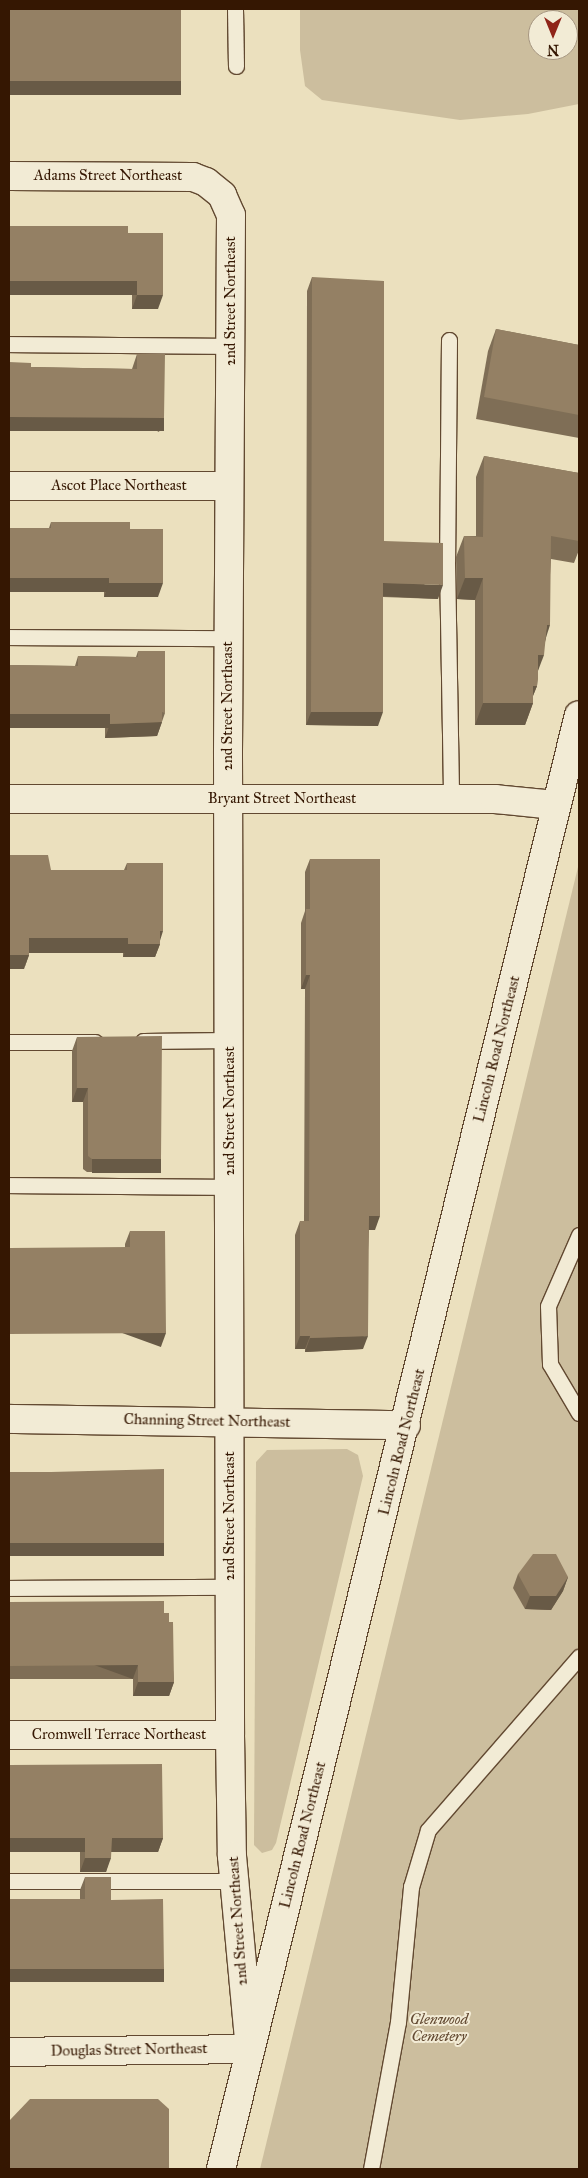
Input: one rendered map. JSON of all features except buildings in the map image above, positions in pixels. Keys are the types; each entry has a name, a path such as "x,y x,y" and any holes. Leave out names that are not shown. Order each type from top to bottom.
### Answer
{"street":[{"name":"Adams Street Northeast","path":"9,176 182,176 206,182"},
{"name":"2nd Street Northeast","path":"206,182 222,195 231,215 228,638 230,1734 234,1881 250,2049"},
{"name":"Ascot Place Northeast","path":"9,486 229,486"},
{"name":"Lincoln Road Northeast","path":"221,2169 406,1426 555,805 579,715"},
{"name":"Bryant Street Northeast","path":"9,799 451,799 555,805"},
{"name":"Channing Street Northeast","path":"9,1419 230,1421 406,1426"},
{"name":"Cromwell Terrace Northeast","path":"9,1734 230,1734"},
{"name":"Douglas Street Northeast","path":"9,2052 250,2049"}],"lane":[{"path":"235,9 236,66"},
{"path":"449,340 447,562 451,799"},
{"path":"9,344 230,346"},
{"path":"9,637 228,638"},
{"path":"127,1041 230,1040"},
{"path":"9,1042 107,1042"},
{"path":"9,1184 230,1187"},
{"path":"579,1236 548,1306 550,1364 579,1414"},
{"path":"9,1588 230,1587"},
{"path":"370,2169 398,2022 411,1887 428,1830 579,1657"},
{"path":"9,1881 234,1881"}],"green space":[{"path":"300,9 579,9 579,104 528,114 460,120 322,100 305,86 300,50"},
{"name":"Glenwood Cemetery","path":"579,863 579,2169 260,2169"},
{"path":"347,1449 358,1455 363,1476 276,1843 272,1850 262,1853 254,1845 256,1462 267,1450"}]}
